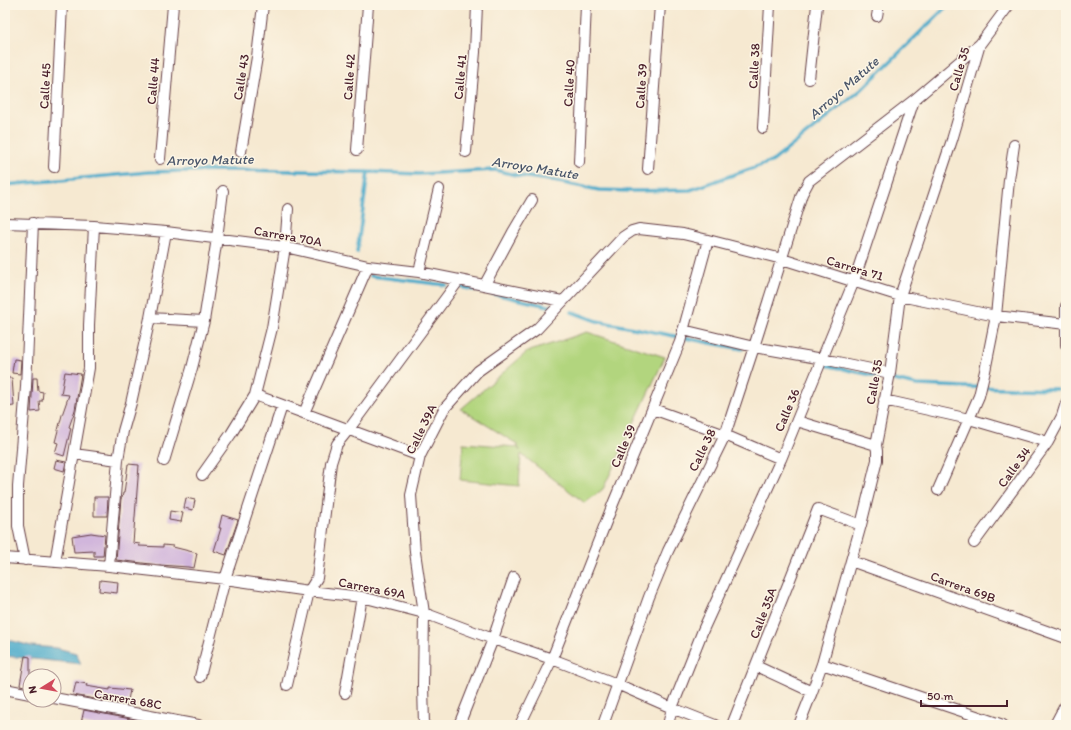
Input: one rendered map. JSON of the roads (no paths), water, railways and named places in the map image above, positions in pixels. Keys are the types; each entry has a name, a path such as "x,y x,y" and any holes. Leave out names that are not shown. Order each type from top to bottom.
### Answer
{"street":[{"name":"Calle 45","path":"54,167 62,5"},
{"name":"Calle 44","path":"160,159 173,5"},
{"name":"Calle 43","path":"241,152 257,57 263,5"},
{"name":"Calle 42","path":"357,150 368,5"},
{"name":"Calle 41","path":"466,152 475,52 477,5"},
{"name":"Calle 40","path":"579,162 586,5"},
{"name":"Calle 39","path":"648,169 660,5"},
{"name":"Calle 38","path":"763,128 770,5"},
{"path":"809,79 817,5"},
{"path":"877,16 879,5"},
{"path":"914,100 980,44 1008,5"},
{"name":"Calle 35","path":"799,725 822,664 861,525 877,460 876,445 889,377 900,296 952,140 980,44"},
{"name":"Calle 38","path":"603,725 649,597 668,551 725,435 802,194 809,181 914,100"},
{"name":"Calle 36","path":"668,725 672,708 703,630 781,459 854,281 914,100"},
{"path":"938,490 979,396 982,384 996,316 1009,180 1014,145"},
{"path":"419,272 439,190"},
{"path":"164,461 192,368 204,321 223,191"},
{"path":"485,284 532,200"},
{"path":"202,476 255,396 272,328 285,247 288,209"},
{"name":"Carrera 70A","path":"5,223 94,226 166,232 285,247 368,266 419,272 485,284 562,302"},
{"path":"25,560 18,526 18,486 26,387 33,224"},
{"path":"55,562 88,368 94,226"},
{"name":"Carrera 71","path":"639,229 683,234 708,240 782,259 900,296 996,316 1066,324"},
{"name":"Calle 39A","path":"424,725 424,613 415,552 411,495 420,456 444,409 478,371 537,329 623,237 639,229"},
{"path":"109,566 118,460 123,431 131,403 150,318 166,232"},
{"name":"Calle 39","path":"520,725 552,659 682,335 708,240"},
{"path":"304,413 368,266"},
{"path":"287,685 309,591 317,578 331,463 336,444 349,429 459,280"},
{"path":"1066,306 1066,345"},
{"path":"150,318 204,321"},
{"path":"682,335 753,351 889,377"},
{"path":"255,396 420,456"},
{"path":"884,400 969,419 1048,442"},
{"name":"Calle 34","path":"974,543 1048,442 1064,417 1066,402"},
{"path":"200,676 225,579 282,406"},
{"path":"653,409 725,435 781,459"},
{"path":"797,421 876,445"},
{"path":"74,454 118,460"},
{"name":"Calle 35A","path":"732,725 818,509 861,525"},
{"name":"Carrera 69A","path":"5,558 109,566 225,579 362,597 424,613 552,659 617,684 715,725"},
{"name":"Carrera 69B","path":"851,561 1066,638"},
{"path":"459,725 493,639 514,576"},
{"path":"345,693 362,597"},
{"path":"822,664 1003,725"},
{"path":"756,666 812,692"},
{"path":"5,689 22,692"},
{"name":"Carrera 68C","path":"62,700 198,725"},
{"path":"1057,725 1066,708"}],"water":[{"path":"5,639 31,646 57,648 76,653 81,664 5,656"}],"waterway":[{"name":"Arroyo Matute","path":"5,185 149,172 225,170 419,174 495,170 599,190 690,190 773,161 861,90 948,5"},
{"path":"357,252 368,172"},
{"path":"371,276 446,285"},
{"path":"461,287 553,307"},
{"path":"572,312 597,321 742,349"},
{"path":"821,364 917,385 1057,389"}]}
